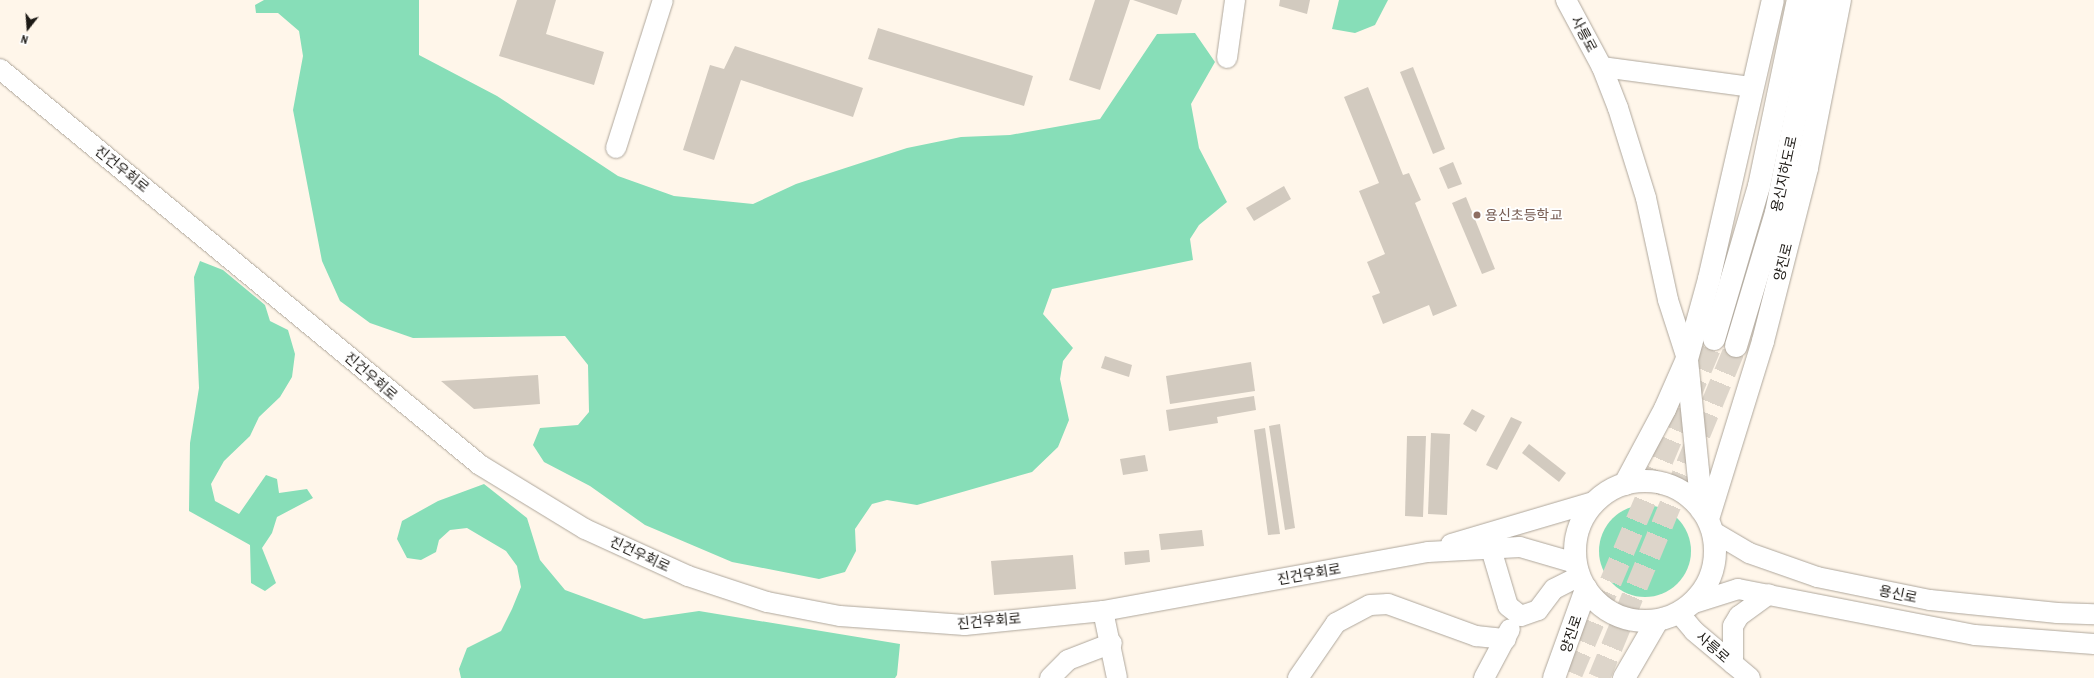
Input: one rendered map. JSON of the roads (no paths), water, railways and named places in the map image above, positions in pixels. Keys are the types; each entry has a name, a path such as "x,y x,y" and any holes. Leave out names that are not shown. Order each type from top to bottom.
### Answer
{"main road":[{"path":"1625,484 1662,416 1686,359 1709,279 1773,0"},
{"name":"용신지하도로","path":"1714,339 1759,186 1798,0"},
{"name":"용신지하도로","path":"1736,346 1776,213 1819,0"},
{"name":"양진로","path":"1707,520 1763,341 1807,168 1840,0"},
{"path":"1686,359 1707,520 1716,552 1712,573 1685,608 1657,621 1637,621 1617,616 1599,605 1580,576 1577,530 1594,502 1625,484 1646,481 1668,485 1687,495 1707,520"},
{"name":"양진로","path":"1566,676 1580,576"},
{"path":"1624,678 1657,621"}],"street":[{"path":"616,148 663,0"},
{"path":"1227,58 1235,0"},
{"name":"사릉로","path":"1566,0 1602,67 1646,198 1668,300 1686,359"},
{"path":"1602,67 1752,87"},
{"name":"진건우회로","path":"0,69 249,272 441,437 480,465 586,529 688,576 767,602 840,616 965,625 1103,611 1428,552 1594,502"},
{"name":"용신로","path":"1707,520 1749,553 1817,577 1930,600 2057,614 2094,614"},
{"name":"진건우회로","path":"1428,552 1520,547 1580,576"},
{"path":"1491,549 1508,606 1521,616 1538,610 1554,589 1580,576"},
{"path":"1685,608 1738,589 1967,634 2089,646"},
{"path":"1733,664 1734,626 1739,616 1769,594"},
{"path":"1298,678 1336,623 1370,605 1388,604 1476,636 1506,639"},
{"name":"사릉로","path":"1685,608 1733,664 1750,678"},
{"path":"1103,611 1112,642 1117,678"},
{"path":"1484,678 1506,639 1515,612"},
{"path":"1050,678 1068,660 1112,642"}],"tunnel":[{"path":"1572,673 1714,339"},
{"path":"1599,678 1736,346"}],"place":[{"name":"용신초등학교","path":"1477,215"}]}
